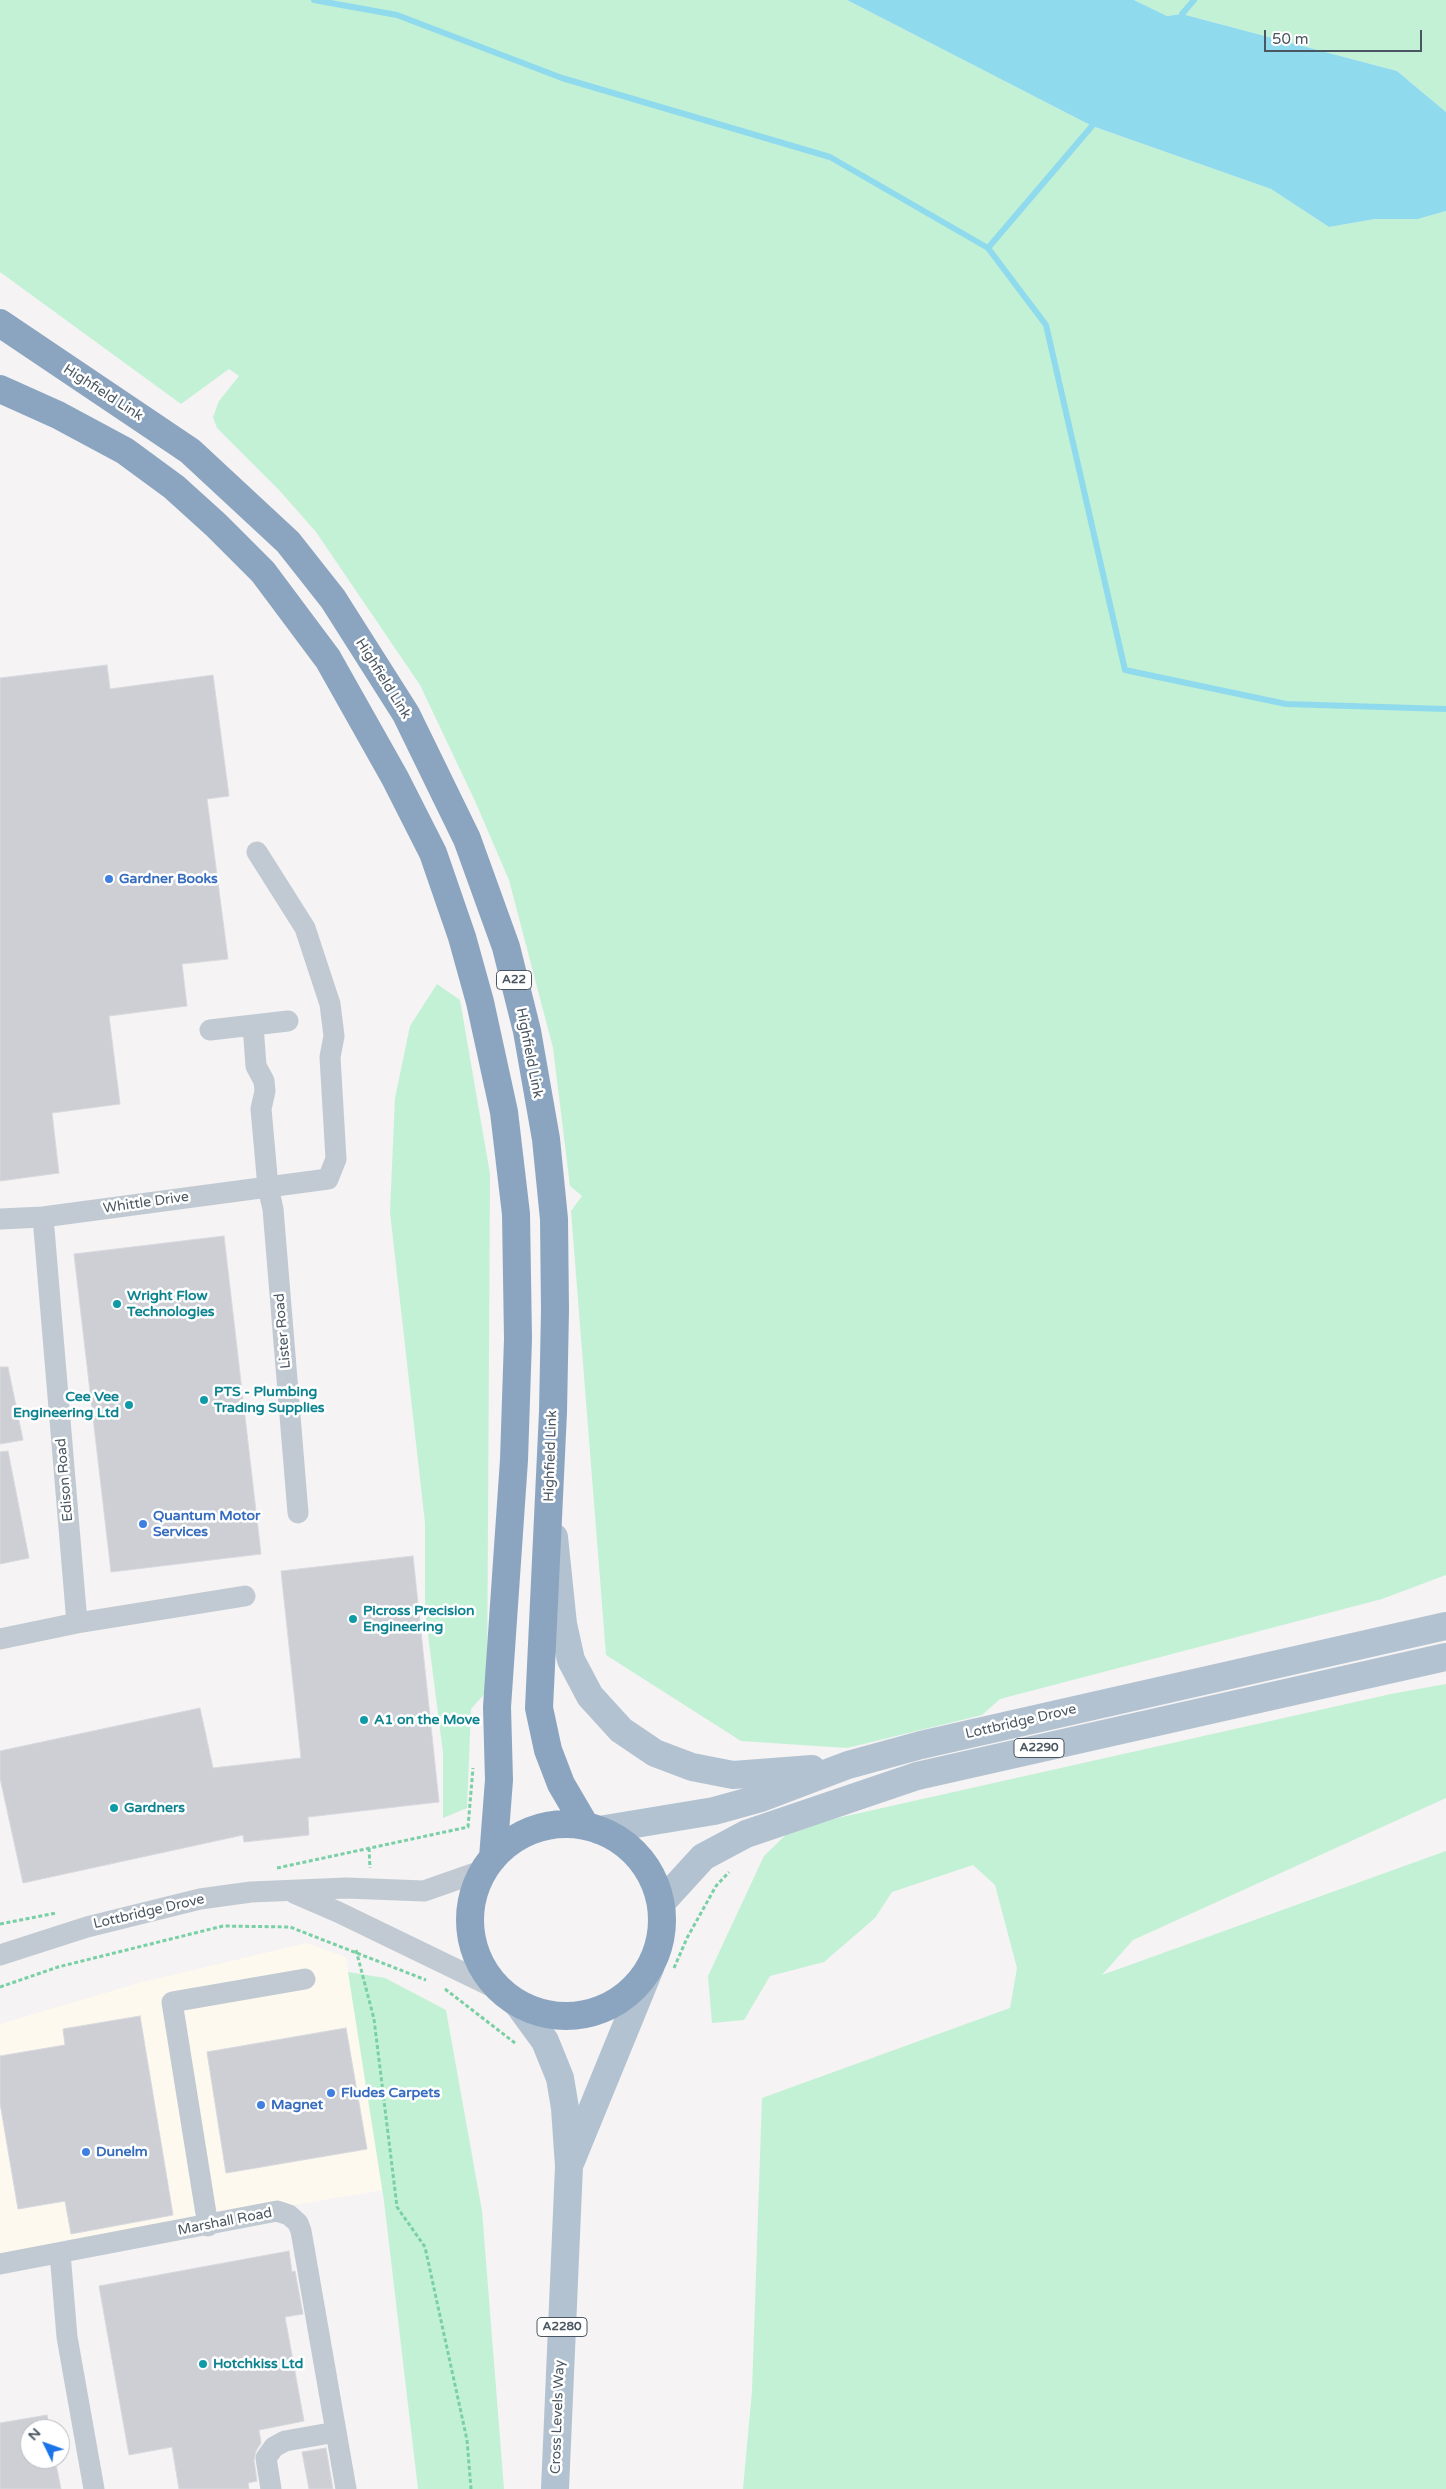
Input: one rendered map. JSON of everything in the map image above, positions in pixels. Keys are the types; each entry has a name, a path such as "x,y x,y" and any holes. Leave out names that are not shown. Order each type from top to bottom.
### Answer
{"highway":[{"name":"Highfield Link","path":"0,323 190,451 288,542 333,599 406,714 463,831 506,947 526,1031 546,1139 554,1219 555,1310 550,1499 539,1708 551,1758 561,1784 592,1828"},
{"name":"A22","path":"0,389 58,415 125,451 174,487 216,525 262,572 328,659 395,778 433,853 462,937 480,1002 504,1112 516,1214 518,1339 514,1460 497,1707 499,1780 489,1864"},
{"path":"556,1824 592,1828 621,1841 640,1858 653,1879 661,1903 662,1925 658,1947 661,1970 614,2003 591,2013 566,2016 541,2013 509,1997 483,1969 476,1954 470,1920 474,1894 489,1864 511,1842 532,1830 556,1824"}],"main road":[{"path":"550,1499 563,1624 571,1660 590,1696 621,1730 655,1753 692,1767 733,1775 848,1765"},
{"name":"Lottbridge Drove","path":"592,1828 714,1810 761,1798 848,1765 940,1740 1446,1626"},
{"name":"A2290","path":"661,1903 703,1857 746,1834 917,1776 1446,1657"},
{"name":"Cross Levels Way","path":"569,2166 661,1970"},
{"name":"Cross Levels Way","path":"509,1997 545,2041 560,2078 565,2108 569,2166 555,2489"}],"street":[{"name":"Whittle Drive","path":"0,1219 44,1217 328,1179 336,1159 330,1057 320,1036 317,1008 322,973 305,928 257,852"},
{"path":"210,1030 288,1021"},
{"path":"253,1025 256,1066 264,1081 265,1091 261,1109 268,1187"},
{"name":"Lister Road","path":"268,1187 273,1209 298,1513"},
{"name":"Edison Road","path":"44,1217 77,1624"},
{"path":"0,1639 245,1596"},
{"name":"Lottbridge Drove","path":"4,1952 87,1927 200,1899 251,1892 290,1892 346,1888 424,1891 489,1864"},
{"name":"Lottbridge Drove","path":"290,1892 338,1912 509,1997"},
{"path":"208,2226 172,2002 305,1979"},
{"name":"Marshall Road","path":"0,2264 208,2226 276,2211 289,2215 298,2222 346,2489"},
{"path":"60,2253 67,2337 94,2489"},
{"path":"271,2489 266,2458 274,2447 285,2440 336,2432"}],"path":[{"path":"661,1970 687,1938 716,1886 735,1866"},
{"path":"356,1951 374,2019 397,2207 425,2247 467,2440 471,2489"}],"shaded area":[{"path":"306,1943 346,1957 383,2190 0,2254 0,2024 139,1983"}],"green space":[{"path":"0,0 847,0 1092,126 1271,189 1329,227 1375,219 1418,219 1446,211 1446,1575 1382,1599 1000,1699 982,1715 847,1748 741,1741 606,1655 571,1211 582,1196 570,1186 553,1048 509,880 475,801 420,685 316,532 280,491 217,428 213,417 219,401 239,376 229,369 181,404 0,272"},
{"path":"1134,0 1446,0 1446,112 1397,71 1182,14 1167,16"},
{"path":"437,984 460,1000 490,1174 487,1691 471,1709 467,1808 443,1818 443,1753 425,1611 425,1523 390,1212 395,1098 410,1026"},
{"path":"1446,1684 1446,1798 1133,1940 1102,1975 1446,1851 1446,2489 743,2489 752,2391 762,2098 1010,2008 1017,1968 995,1885 973,1865 892,1892 875,1918 824,1962 770,1976 744,2020 712,2023 708,1976 764,1856 793,1828 1391,1694"},
{"path":"348,1972 385,1978 446,2010 482,2211 504,2489 418,2489 384,2201"}],"water":[{"path":"847,0 1134,0 1167,16 1182,14 1397,71 1446,112 1446,211 1418,219 1375,219 1329,227 1271,189 1092,126"}],"building":[{"name":"Gardner Books","path":"107,665 110,689 213,675 229,796 207,799 228,959 182,964 187,1006 109,1016 120,1104 52,1113 59,1173 0,1181 0,678"},
{"path":"224,1236 261,1554 111,1572 74,1254"},
{"path":"0,1367 8,1367 23,1440 0,1444"},
{"path":"8,1451 29,1558 0,1564 0,1452"},
{"path":"413,1556 439,1802 308,1817 309,1835 244,1842 243,1835 23,1883 0,1778 0,1751 200,1708 213,1768 301,1758 281,1571"},
{"name":"Dunelm","path":"140,2016 173,2215 71,2234 65,2201 18,2209 0,2103 0,2056 65,2045 63,2029"},
{"name":"Magnet","path":"346,2028 367,2149 226,2173 207,2052"},
{"name":"Hotchkiss Ltd","path":"289,2251 292,2272 295,2271 303,2314 285,2317 304,2421 259,2430 261,2443 256,2451 254,2460 257,2481 248,2483 249,2489 179,2489 172,2447 129,2455 99,2286"},
{"path":"47,2415 48,2419 24,2419"},
{"path":"20,2420 20,2469 57,2469 61,2489 0,2489 0,2423"},
{"path":"326,2448 333,2489 309,2489 302,2452"}],"waterway":[{"path":"314,0 397,15 562,78 830,157 988,248 1046,325 1125,670 1286,704 1446,709"},
{"path":"1182,14 1194,0"},
{"path":"988,248 1092,126"}],"place":[{"name":"Gardner Books","path":"109,879"},
{"name":"Wright Flow Technologies","path":"117,1304"},
{"name":"PTS - Plumbing Trading Supplies","path":"204,1400"},
{"name":"Cee Vee Engineering Ltd","path":"129,1405"},
{"name":"Quantum Motor Services","path":"143,1524"},
{"name":"Picross Precision Engineering","path":"353,1619"},
{"name":"A1 on the Move","path":"364,1720"},
{"name":"Gardners","path":"114,1808"},
{"name":"Fludes Carpets","path":"331,2093"},
{"name":"Magnet","path":"261,2105"},
{"name":"Dunelm","path":"86,2152"},
{"name":"Hotchkiss Ltd","path":"203,2364"}]}
